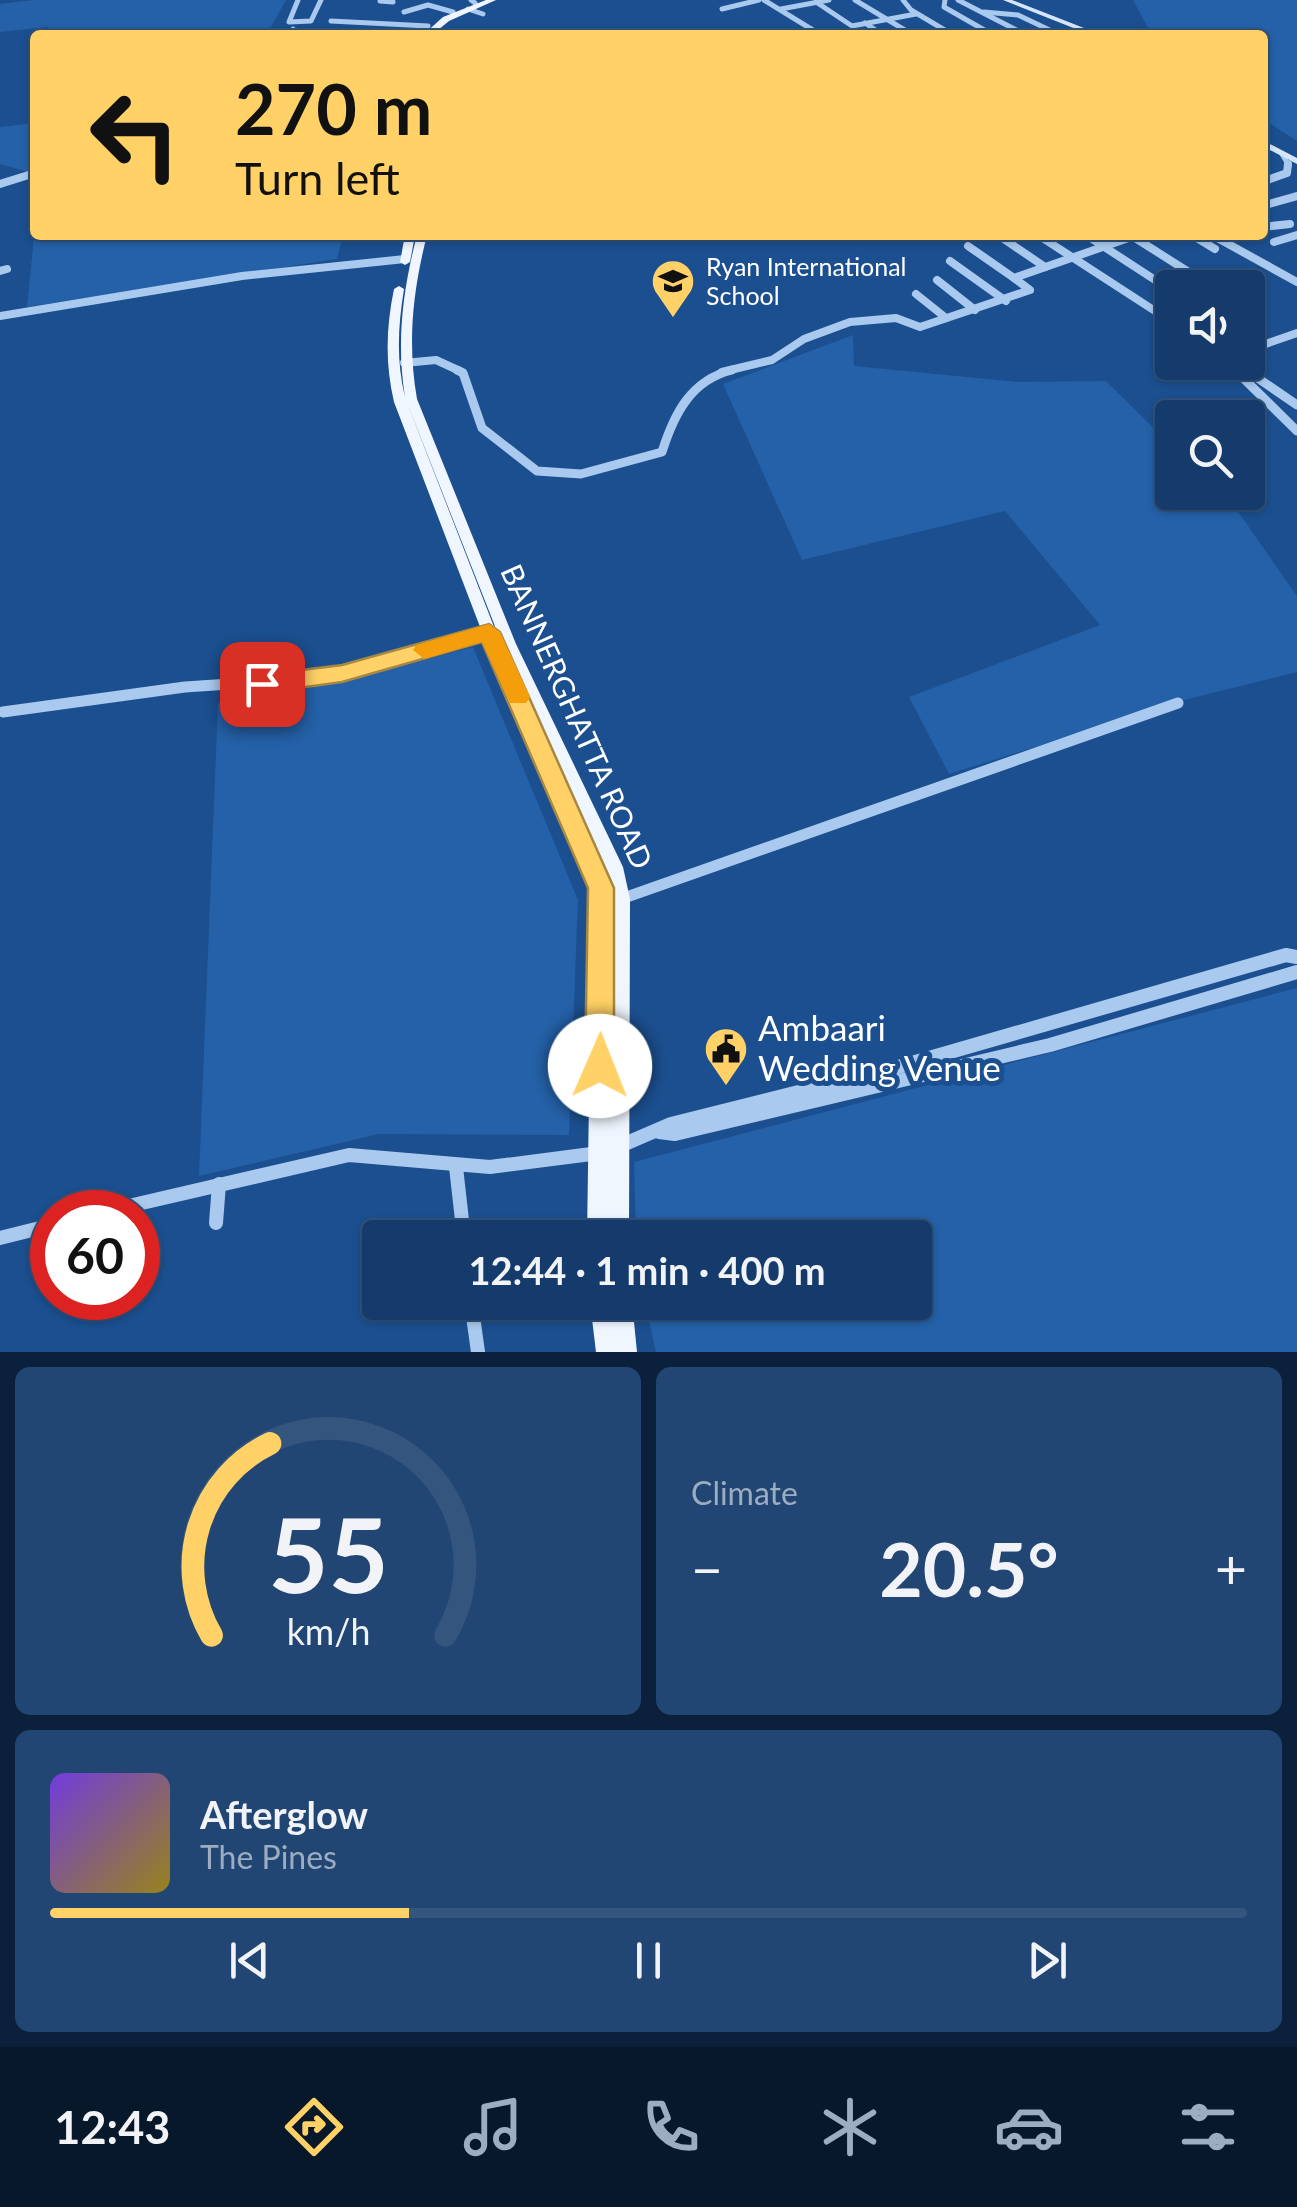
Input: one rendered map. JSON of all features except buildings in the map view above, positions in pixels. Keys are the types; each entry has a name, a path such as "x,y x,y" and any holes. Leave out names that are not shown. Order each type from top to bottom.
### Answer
{"main road":[{"path":"427,30 453,12 492,0"},
{"path":"1006,0 1085,30"},
{"path":"427,30 474,3"},
{"path":"1268,146 1297,162"},
{"name":"BANNERGHATTA ROAD","path":"409,240 391,320 390,365 400,402 601,888 598,1220"},
{"name":"BANNERGHATTA ROAD","path":"421,240 402,324 411,398 496,630 603,842 622,899 618,1220"},
{"path":"603,1320 607,1352"},
{"path":"623,1320 626,1352"}],"street":[{"path":"298,0 289,22 311,21 321,0"},
{"path":"722,9 762,0 811,29"},
{"path":"780,9 829,0"},
{"path":"855,0 905,30"},
{"path":"904,0 916,14 944,30"},
{"path":"944,0 944,8 983,30"},
{"path":"958,0 1017,30"},
{"path":"380,2 393,2"},
{"path":"816,2 850,25 916,14"},
{"path":"474,3 483,14"},
{"path":"404,12 428,5 453,12"},
{"path":"984,12 1018,15 1050,30"},
{"path":"331,20 408,30"},
{"path":"865,24 875,30"},
{"path":"806,30 811,29"},
{"path":"1268,180 1290,168 1282,154"},
{"path":"0,184 30,175"},
{"path":"1268,204 1293,197 1297,204"},
{"path":"1268,226 1294,222 1297,234 1274,242"},
{"path":"1005,240 1045,267"},
{"path":"1046,240 1155,311"},
{"path":"1094,240 1155,281"},
{"path":"1014,278 1122,240"},
{"path":"1142,240 1186,270"},
{"path":"1200,240 1216,250"},
{"path":"1222,240 1295,278"},
{"path":"404,363 436,360 459,369 470,382 482,428 527,466 568,475 662,452 674,414 702,383 716,374 772,360 804,339 850,322 896,318 916,327 1006,301 1030,290 968,246"},
{"path":"0,316 242,276 405,259"},
{"path":"950,260 1006,301"},
{"path":"937,280 976,310"},
{"path":"916,294 946,318"},
{"path":"1265,345 1295,336"},
{"path":"1245,380 1297,431"},
{"path":"1260,380 1297,406"},
{"path":"3,712 185,687 318,678 496,630"},
{"path":"622,899 1178,703"},
{"path":"160,1198 349,1156 490,1167 596,1154 671,1124 1072,1020 1286,956 1297,957"},
{"path":"658,1132 675,1134 1050,1045 1297,972"},
{"path":"456,1167 462,1220"},
{"path":"216,1222 219,1184"},
{"path":"0,1238 30,1230"},
{"path":"474,1320 478,1352"}],"shaded area":[{"path":"33,0 286,0 271,27 260,30 48,27 0,32 0,4"},
{"path":"1133,0 1297,0 1297,141 1268,122 1268,30 1149,30"},
{"path":"30,124 30,188 28,172 0,164 0,127"},
{"path":"34,240 342,240 337,259 27,307"},
{"path":"853,335 854,366 1018,382 1106,381 1155,429 1155,510 1237,510 1297,596 1297,672 1188,699 949,774 909,697 1100,625 1005,511 802,560 723,384"},
{"path":"473,647 578,900 569,1135 379,1134 199,1176 218,703 342,682"},
{"path":"1297,988 1297,1352 656,1352 649,1320 932,1320 932,1220 636,1220 634,1162"}],"slow traffic":[{"path":"424,650 489,632 518,697"}],"place":[{"name":"Ryan International School","path":"673,319"},
{"name":"Ambaari Wedding Venue","path":"726,1087"}],"route":[{"path":"262,684 342,674 489,632 601,888 600,1066"}]}
